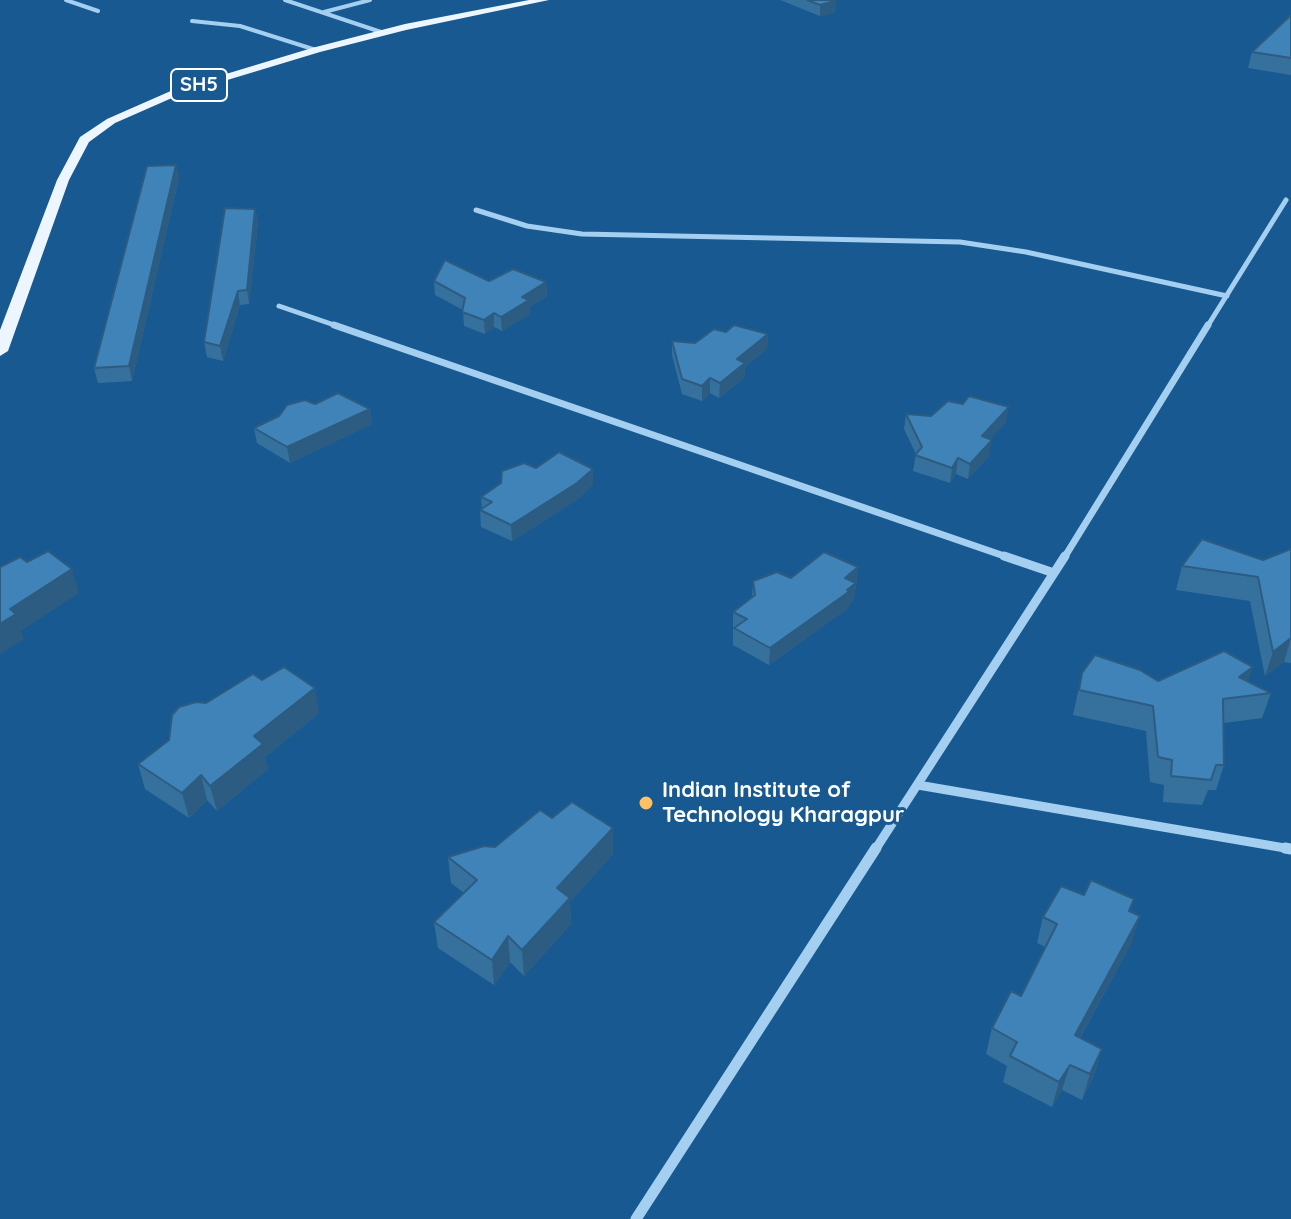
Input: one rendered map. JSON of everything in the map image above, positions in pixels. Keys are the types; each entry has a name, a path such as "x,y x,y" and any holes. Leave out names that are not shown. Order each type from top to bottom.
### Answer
{"main road":[{"name":"SH5","path":"0,351 63,180 84,140 142,105 316,50 381,32 544,0"}],"street":[{"path":"66,0 98,11"},
{"path":"285,0 381,32"},
{"path":"322,12 370,0"},
{"path":"192,21 240,26 316,50"},
{"path":"636,1219 1054,573 1286,200"},
{"path":"476,210 527,226 582,234 960,242 1026,252 1227,296"},
{"path":"279,306 1054,573"},
{"path":"918,785 1291,849"}],"building":[{"path":"807,0 835,0 835,1 820,5"},
{"path":"1290,16 1291,58 1252,52"},
{"path":"176,165 129,366 94,368 147,166"},
{"path":"225,208 255,209 247,290 238,291 220,346 204,342"},
{"path":"445,260 489,281 513,269 546,282 522,297 529,300 501,317 494,313 484,320 462,312 465,298 434,281"},
{"path":"734,325 768,334 737,359 745,363 720,383 710,378 702,386 682,379 672,341 695,343 714,329 726,332"},
{"path":"338,393 370,409 287,447 254,428 279,416 287,405 305,400 315,404"},
{"path":"969,396 1009,407 982,436 992,440 970,464 958,458 952,468 915,455 922,447 906,414 931,416 948,401 963,404"},
{"path":"559,452 593,469 577,483 511,525 480,510 492,502 481,497 501,483 502,471 524,463 536,468"},
{"path":"1202,539 1263,560 1291,549 1291,638 1273,652 1258,577 1182,566"},
{"path":"48,551 72,569 10,609 16,614 0,624 0,567 20,557 27,562"},
{"path":"824,552 858,567 845,578 856,583 847,590 850,591 770,648 734,628 747,619 733,612 755,595 753,581 777,572 791,578"},
{"path":"1224,651 1253,667 1239,677 1271,693 1223,699 1224,765 1216,765 1211,780 1171,776 1172,760 1158,757 1153,706 1079,690 1082,673 1095,655 1140,670 1158,681"},
{"path":"284,667 315,688 254,736 263,744 210,786 201,775 182,793 138,764 169,740 172,715 179,707 196,702 206,703 253,674 262,680"},
{"path":"572,802 613,828 557,888 570,898 522,950 508,936 492,960 434,922 477,880 448,857 484,846 495,847 540,810 552,818"},
{"path":"1091,880 1134,899 1129,911 1140,916 1075,1035 1102,1049 1090,1074 1070,1065 1059,1082 1010,1056 1017,1042 992,1028 1011,991 1021,996 1057,924 1043,917 1061,886 1084,895"}],"place":[{"name":"Indian Institute of Technology Kharagpur","path":"646,803"}]}
